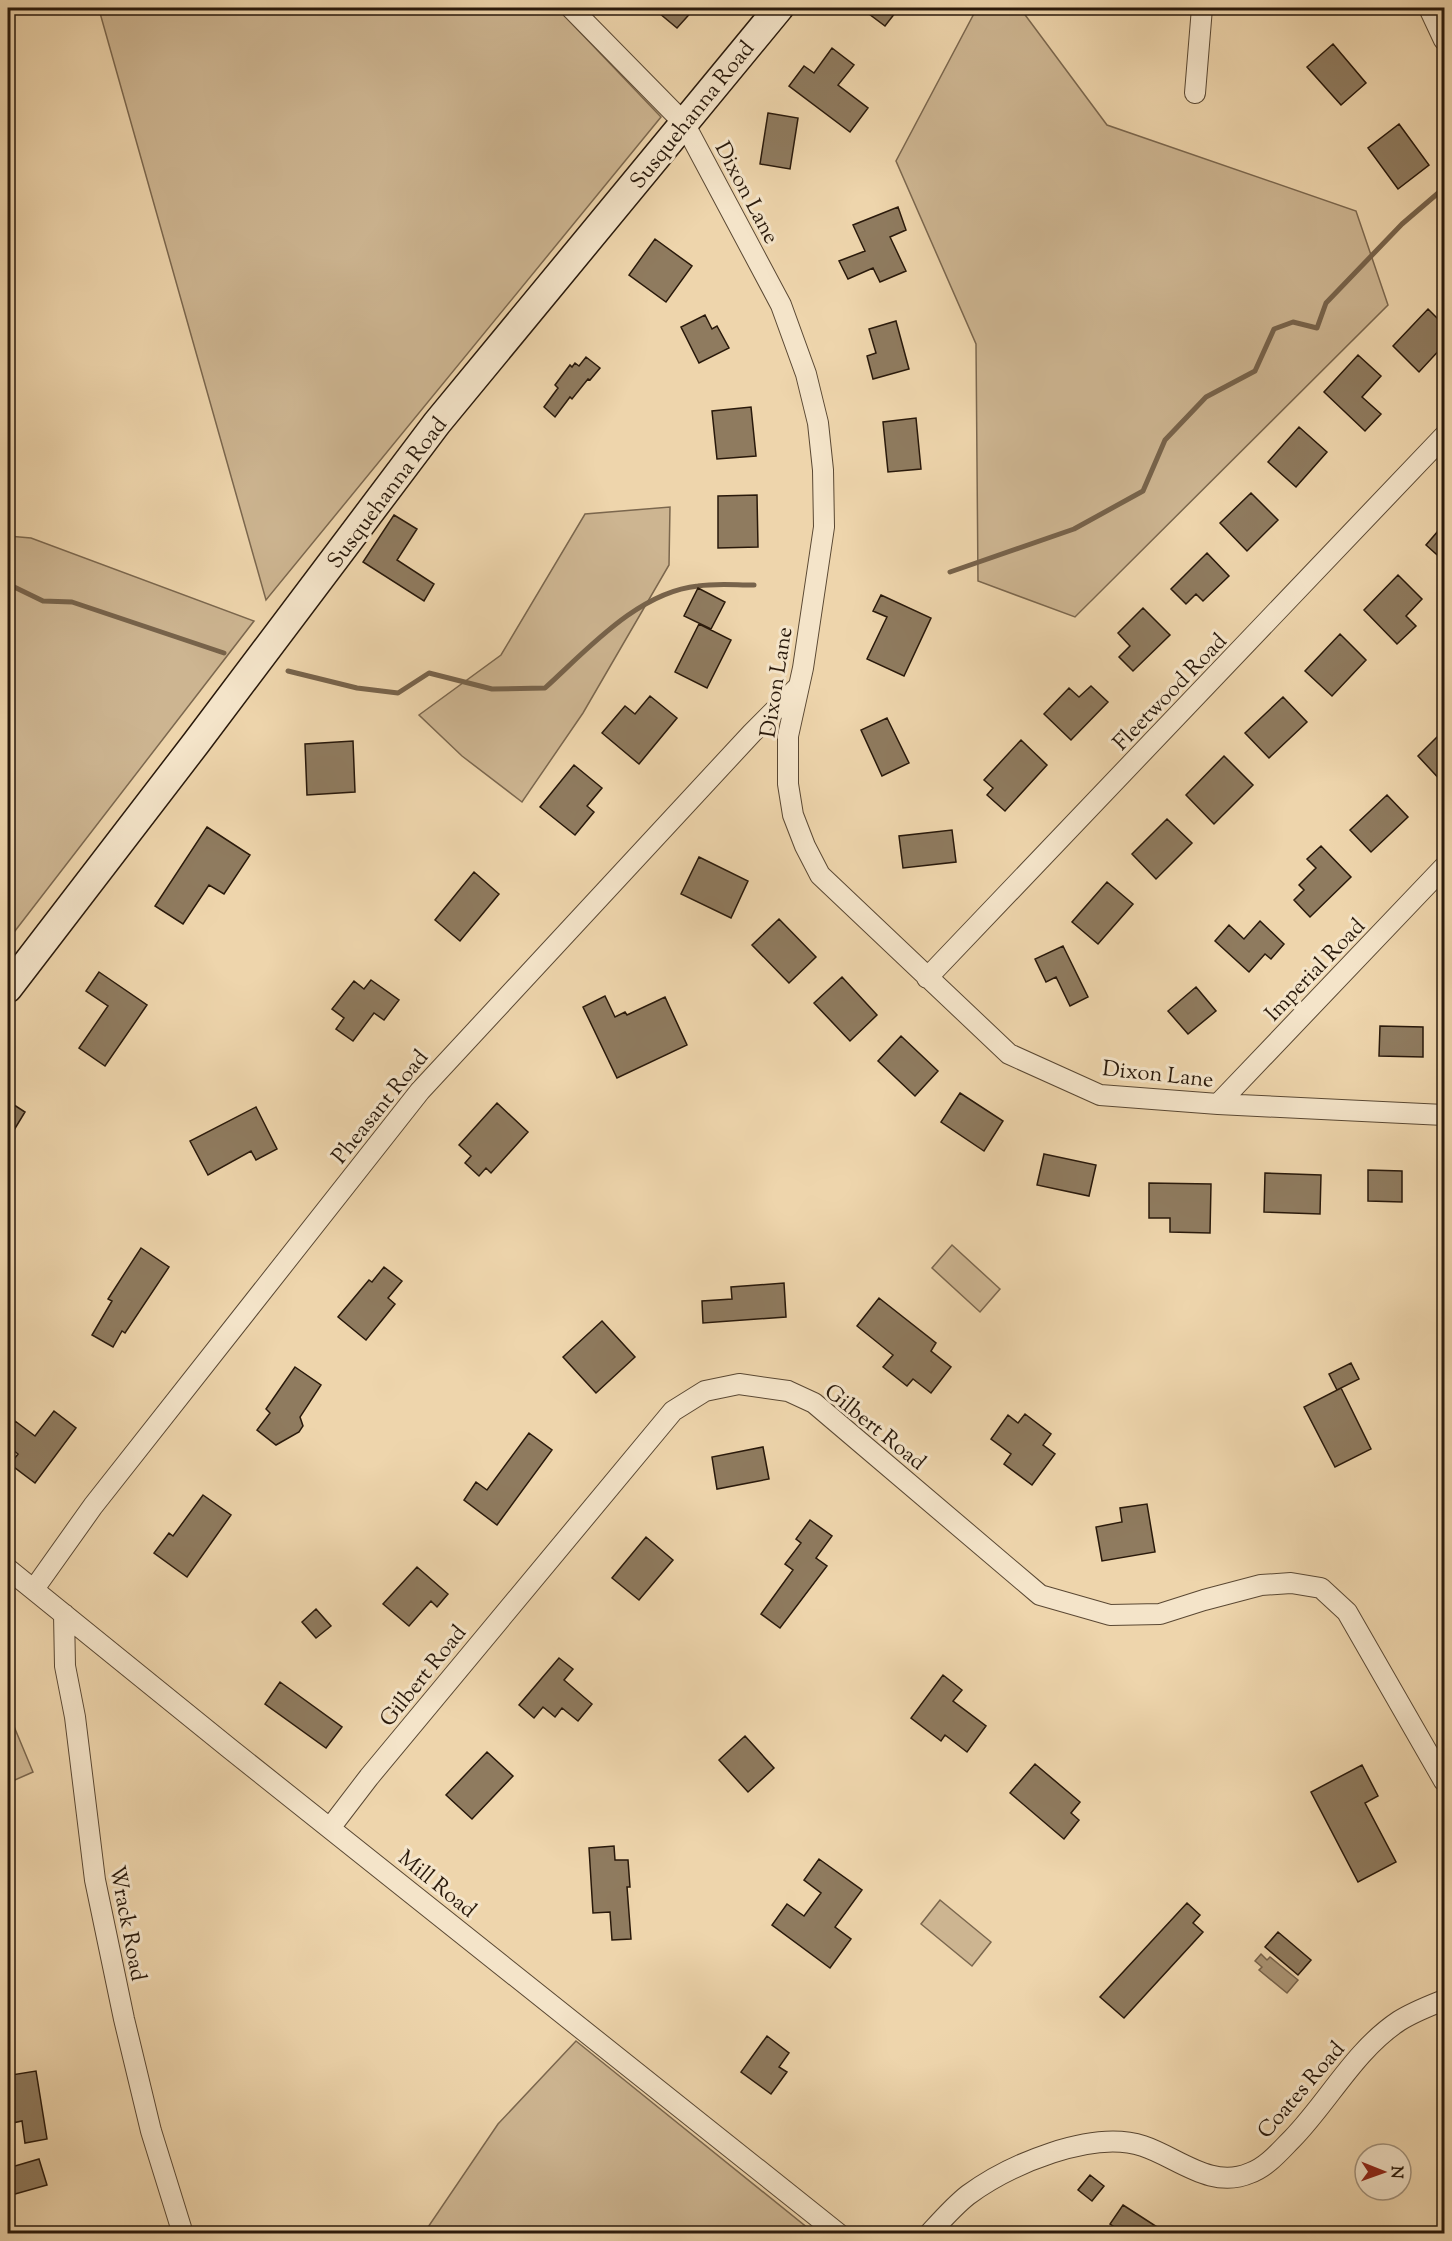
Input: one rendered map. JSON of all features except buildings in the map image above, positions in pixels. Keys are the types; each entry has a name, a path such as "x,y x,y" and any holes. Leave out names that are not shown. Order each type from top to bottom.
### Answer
{"main road":[{"name":"Susquehanna Road","path":"8,988 204,733 437,423 779,8"}],"street":[{"name":"Dixon Lane","path":"571,8 684,123 781,304 806,374 818,423 824,476 824,528 799,686 788,736 788,784 793,815 820,875 1010,1054 1100,1095 1218,1104 1444,1114"},
{"path":"1195,93 1202,8"},
{"path":"1429,8 1444,40"},
{"name":"Fleetwood Road","path":"927,978 1444,436"},
{"name":"Pheasant Road","path":"34,1589 93,1506 420,1090 752,733 799,686"},
{"name":"Imperial Road","path":"1218,1104 1444,867"},
{"name":"Gilbert Road","path":"330,1828 673,1410 705,1391 739,1384 788,1391 814,1403 1040,1595 1110,1615 1160,1614 1261,1585 1290,1583 1321,1588 1347,1612 1443,1773"},
{"name":"Mill Road","path":"8,1569 839,2234"},
{"name":"Wrack Road","path":"64,1614 66,1666 75,1717 95,1881 124,2019 151,2131 183,2234"},
{"name":"Coates Road","path":"929,2234 967,2196 992,2179 1063,2150 1100,2141 1125,2142 1143,2146 1194,2170 1215,2177 1235,2177 1250,2173 1268,2163 1303,2127 1357,2059 1377,2038 1400,2020 1444,2000"}],"shaded area":[{"path":"117,8 557,8 661,117 266,600 100,13"},
{"path":"977,8 1020,8 1107,125 1356,211 1388,305 1075,617 978,581 976,344 896,161"},
{"path":"670,507 669,565 583,713 522,802 462,756 419,715 501,655 585,514"},
{"path":"8,536 31,538 254,621 8,940"},
{"path":"952,1245 1000,1289 980,1312 932,1268"},
{"path":"8,1712 33,1772 8,1783"},
{"path":"940,1900 991,1942 972,1966 921,1924"},
{"path":"1261,1954 1267,1960 1270,1957 1298,1980 1287,1993 1259,1970 1262,1967 1255,1961"},
{"path":"576,2041 814,2233 424,2233 498,2124"}],"waterway":[{"path":"950,572 1074,529 1143,491 1165,440 1206,397 1255,371 1274,329 1293,322 1317,328 1326,303 1402,224 1444,188"},
{"path":"8,584 43,601 72,602 224,653"},
{"path":"288,671 357,688 398,693 429,673 492,689 545,688 615,625 655,599 698,586 754,585"}]}
